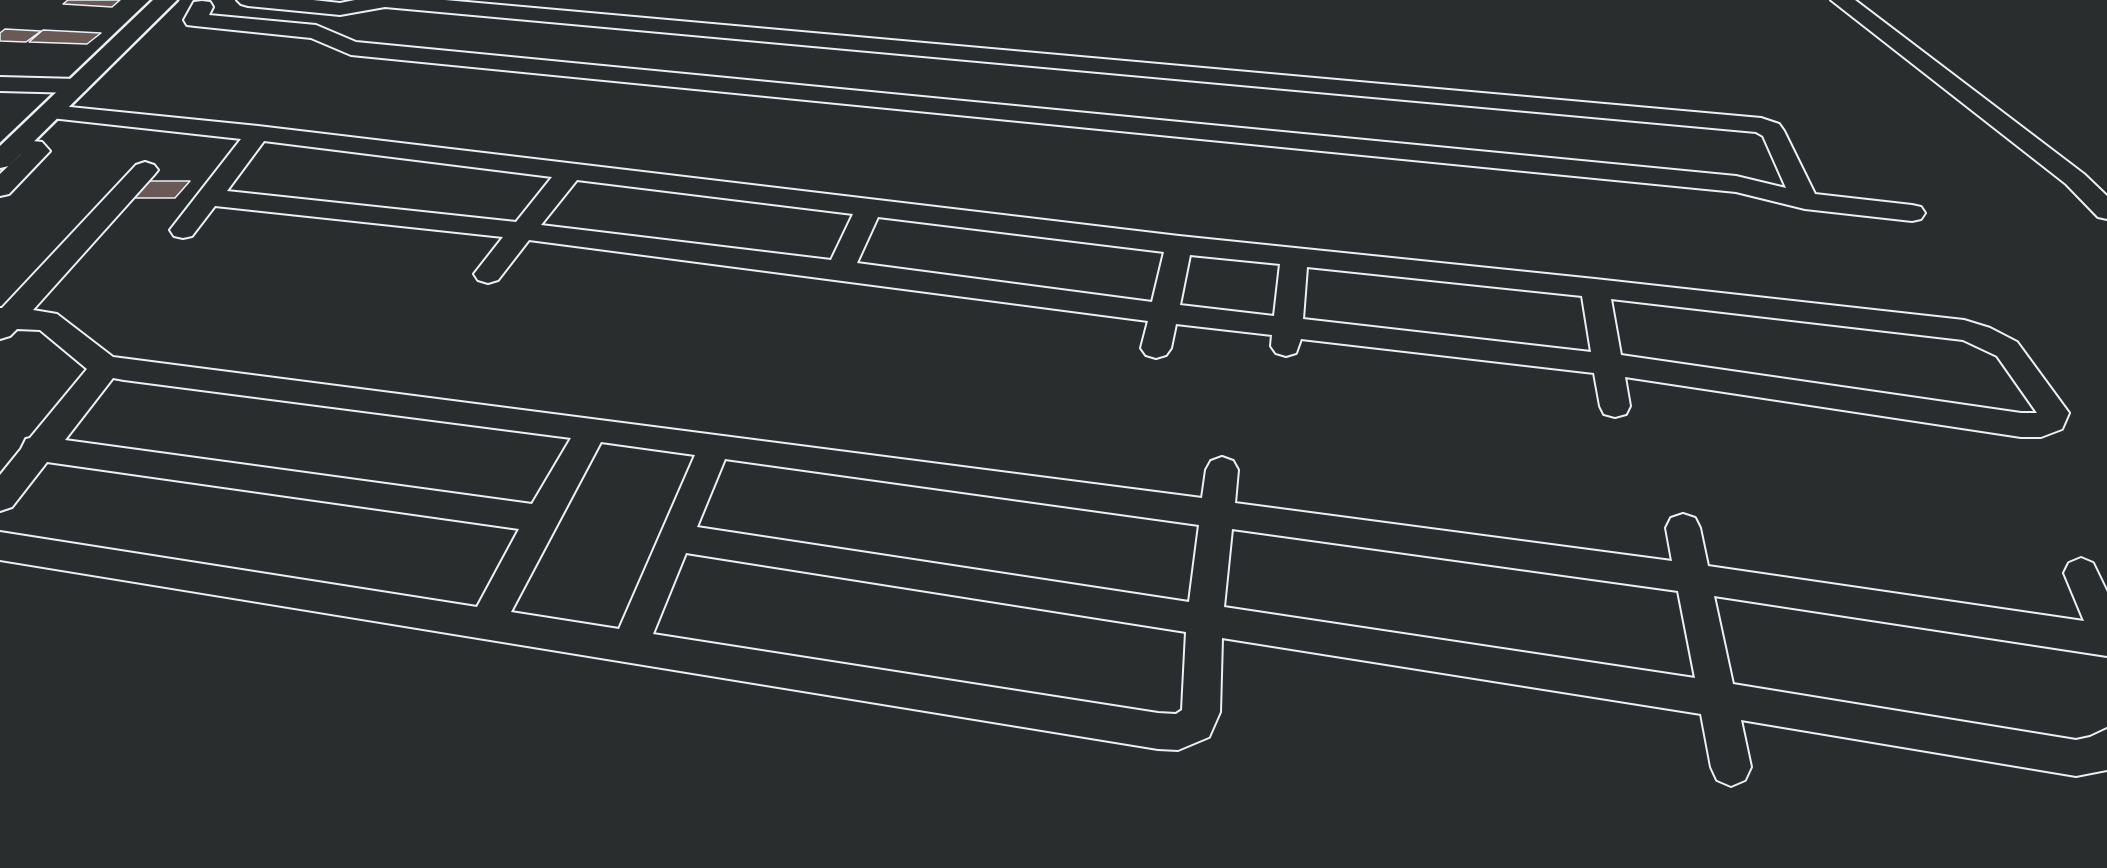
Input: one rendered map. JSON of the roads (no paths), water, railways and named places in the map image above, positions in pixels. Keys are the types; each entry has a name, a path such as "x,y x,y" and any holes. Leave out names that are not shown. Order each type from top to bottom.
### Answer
{"main road":[{"path":"8,153 164,2"}],"street":[{"path":"248,0 340,9 385,1 1761,126 1770,129 1775,136 1805,201"},
{"path":"1842,0 2044,154 2075,179 2107,211"},
{"path":"164,2 210,3"},
{"path":"210,3 195,20 316,32 351,48 1736,184 1805,201 1912,213"},
{"path":"316,32 340,9"},
{"path":"0,84 77,86"},
{"path":"50,112 258,133 1179,245 1595,288 1964,330 1980,334 2007,349 2054,413 2051,421 2041,424 2021,424 1607,364 1286,337 1164,313 840,270 522,231 209,197"},
{"path":"183,230 258,133"},
{"path":"0,188 38,151 33,147 8,153"},
{"path":"7,314 145,170"},
{"path":"488,274 571,170"},
{"path":"840,270 870,206"},
{"path":"1156,348 1179,245"},
{"path":"1286,337 1293,257"},
{"path":"1595,288 1615,406"},
{"path":"7,314 47,321 91,357 106,366 592,429 1691,578 2107,640"},
{"path":"0,498 37,448 106,366"},
{"path":"486,625 541,519 592,429"},
{"path":"629,647 716,446"},
{"path":"37,448 541,519"},
{"path":"0,546 486,625 1158,731 1178,732 1195,723 1201,712 1205,621 1222,470"},
{"path":"1683,528 1691,578 1731,767"},
{"path":"676,538 1717,699 2076,758 2100,754 2107,747"},
{"path":"2081,573 2107,633"}]}
